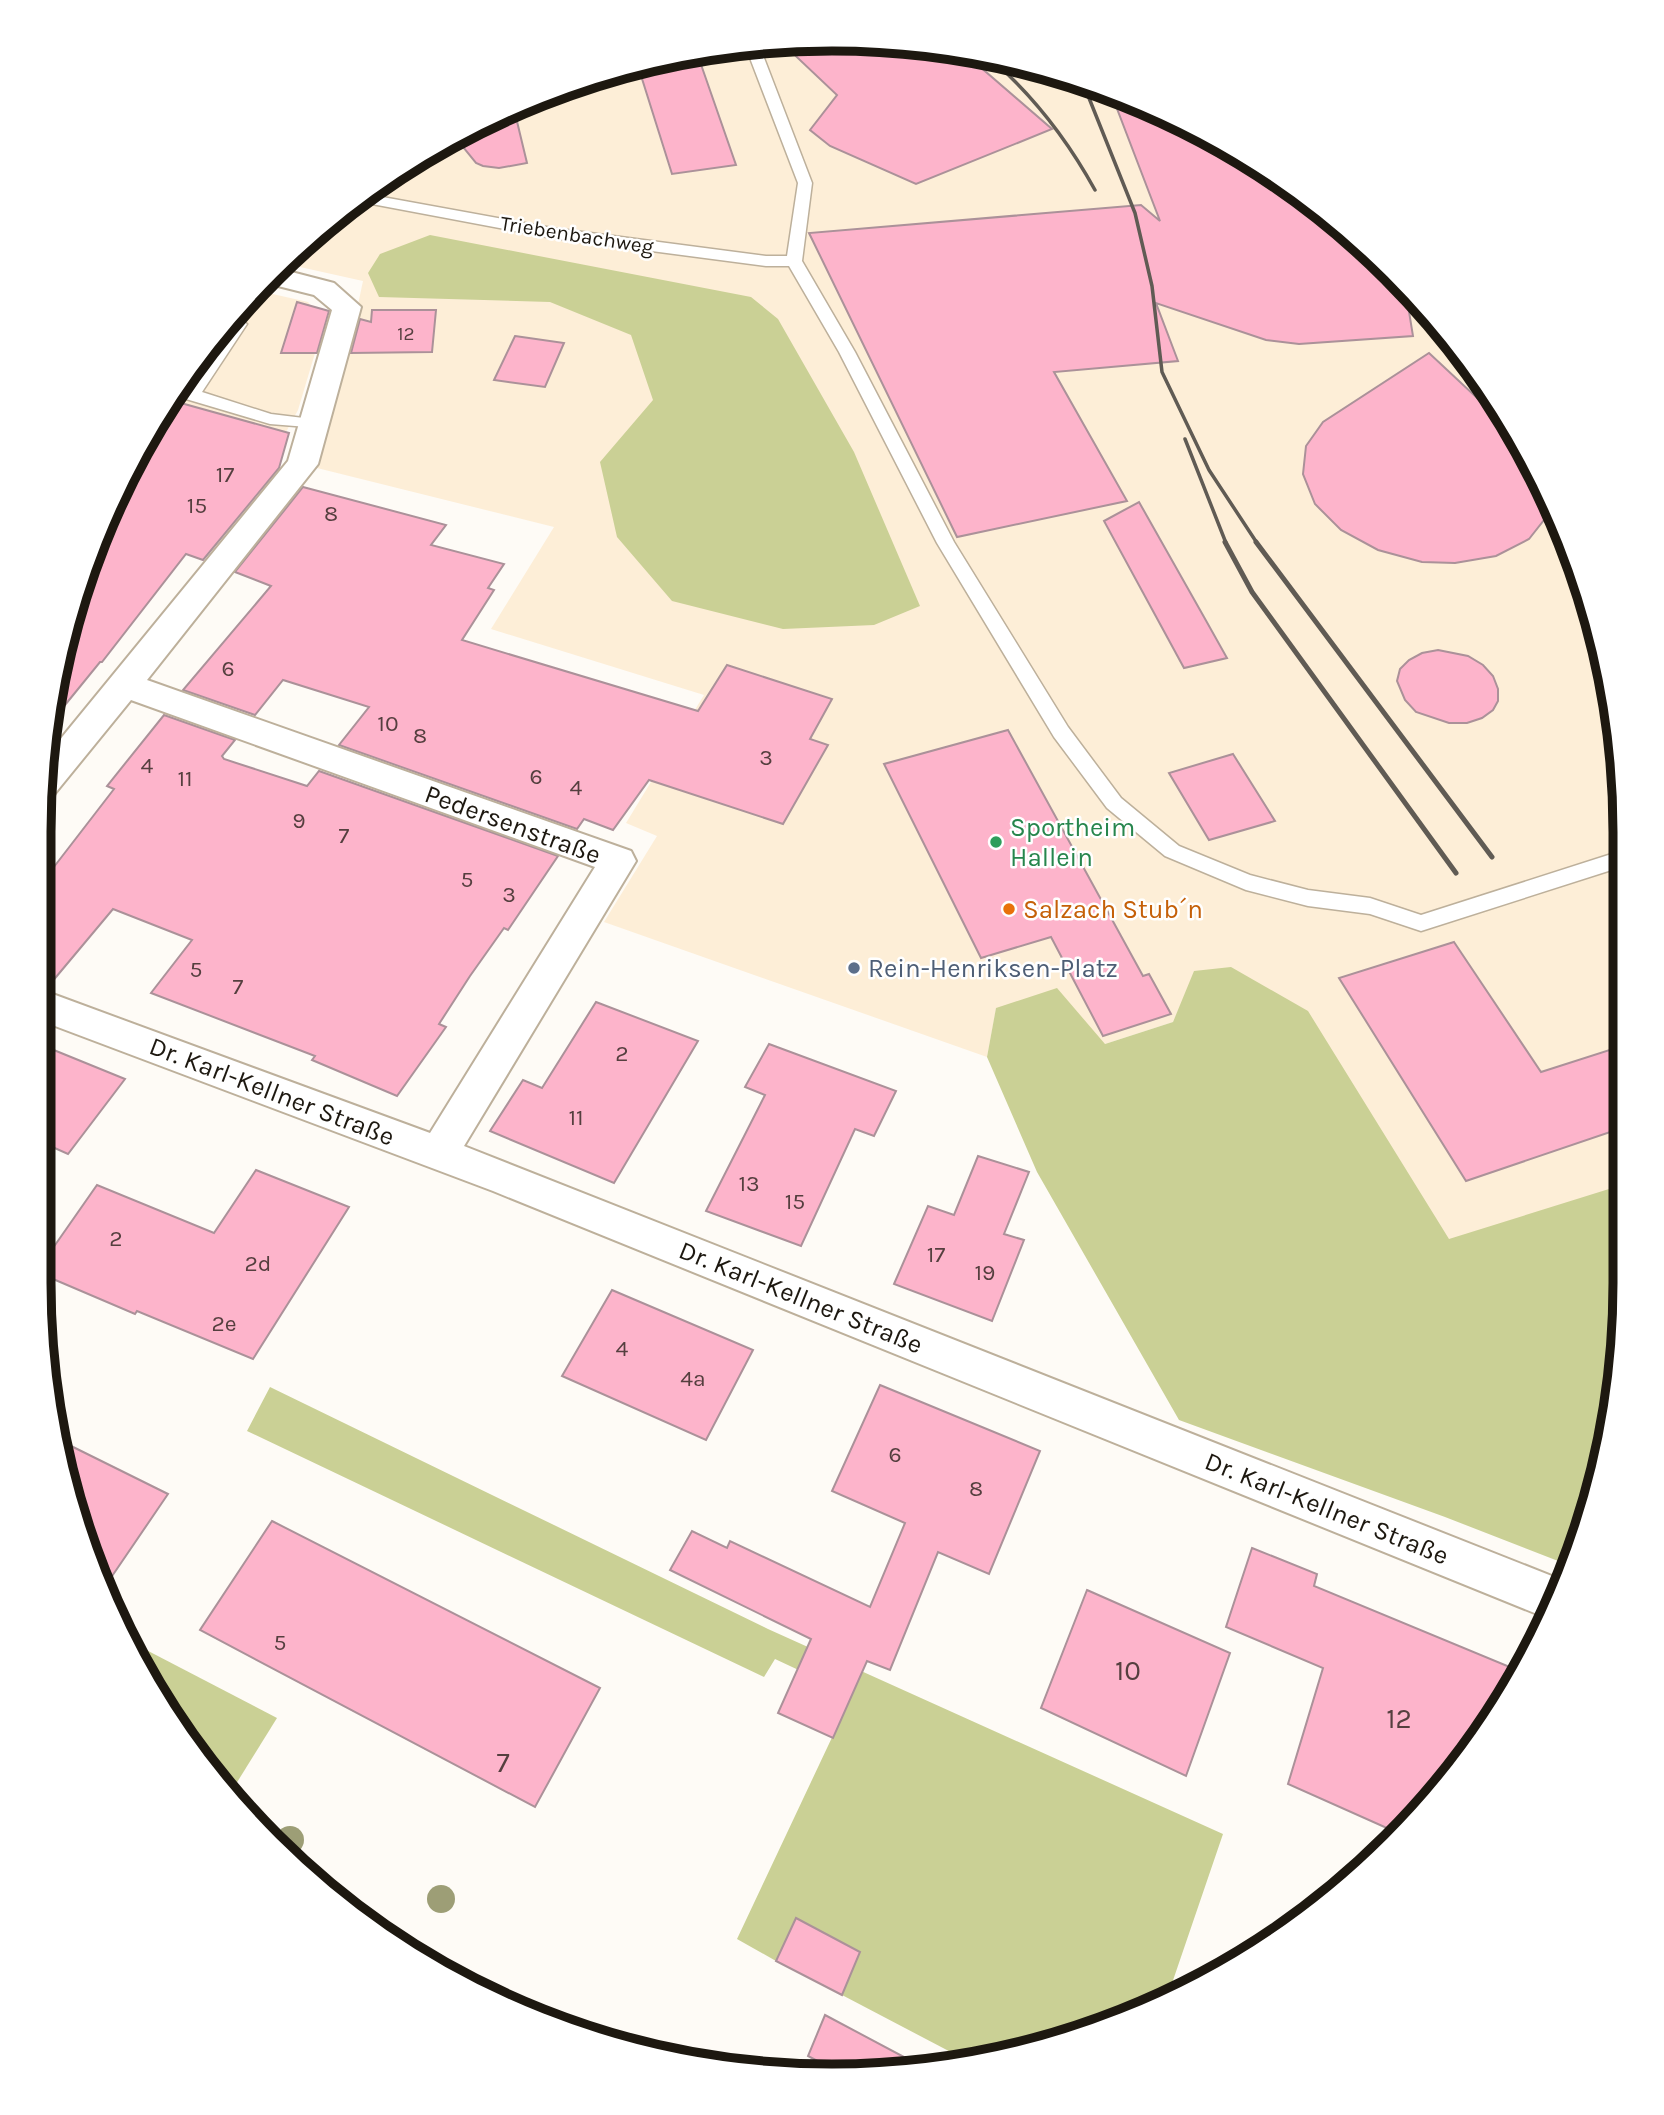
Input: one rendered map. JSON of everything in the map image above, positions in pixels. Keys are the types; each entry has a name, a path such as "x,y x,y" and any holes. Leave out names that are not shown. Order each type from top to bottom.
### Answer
{"street":[{"path":"53,772 303,464 347,307 324,289 282,278"},
{"name":"Pedersenstraße","path":"123,684 618,861 438,1154"},
{"name":"Dr. Karl-Kellner Straße","path":"51,1009 545,1194 1548,1596"}],"lane":[{"path":"753,55 805,183 793,261 847,352 946,543 1061,732 1114,803 1172,851 1246,882 1308,898 1370,906 1421,923 1613,862"},
{"name":"Triebenbachweg","path":"373,200 552,233 766,261 793,261"},
{"path":"239,324 191,395 270,419 314,424"}],"shaded area":[{"path":"781,52 883,52 934,57 1034,77 1083,92 1178,131 1223,155 1308,212 1347,245 1419,317 1452,356 1509,441 1533,486 1572,581 1598,680 1607,730 1613,832 1613,1283 1612,1334 1602,1412 1184,998 1173,1022 1105,1044 996,1009 987,1057 604,922 657,836 626,823 704,695 491,629 554,527 317,468 346,361 363,281 295,266 356,212 441,155 533,110 630,77 730,57"},
{"path":"268,293 308,302 324,323 298,410 274,454 165,425 212,356"}],"green space":[{"path":"430,235 751,297 778,319 854,452 920,606 874,625 783,629 672,601 617,537 600,462 653,400 631,335 550,302 379,297 368,273 380,254"},
{"path":"1231,967 1308,1011 1449,1239 1613,1188 1612,1334 1607,1385 1587,1485 1561,1562 1179,1420 1037,1172 987,1057 996,1008 1057,988 1105,1044 1173,1022 1194,971"},
{"path":"270,1387 768,1629 1223,1834 1171,1987 1083,2023 1034,2038 955,2054 842,1995 860,1952 796,1918 776,1961 737,1939 852,1695 775,1659 764,1677 247,1431"},
{"path":"141,1647 277,1718 235,1786 182,1717"}],"building":[{"path":"791,52 883,52 978,65 1052,129 916,184 830,146 810,130 837,95"},
{"path":"700,62 736,165 672,174 641,75"},
{"path":"1115,104 1178,131 1223,155 1308,212 1347,245 1408,305 1413,336 1299,344 1266,340 1156,303 1178,361 1054,372 1127,501 957,537 809,233 1141,205 1160,221"},
{"path":"516,118 527,163 499,168 476,163 461,144"},
{"path":"297,302 329,311 317,353 281,353"},
{"path":"372,310 436,310 432,352 351,353 360,319 371,322"},
{"path":"515,336 564,343 545,387 494,380"},
{"path":"1429,353 1489,409 1509,441 1547,517 1529,539 1496,556 1455,563 1422,562 1378,550 1341,530 1315,504 1303,474 1306,446 1323,422"},
{"path":"179,403 289,433 279,468 203,560 186,554 61,711 77,630 92,581 98,571 96,570 110,533 131,486"},
{"path":"303,487 446,525 431,545 504,564 488,588 494,590 462,640 698,711 727,665 832,699 810,739 828,745 783,824 649,780 613,830 584,819 577,829 339,745 369,707 283,680 255,715 183,690 271,586 235,572"},
{"path":"1139,502 1227,658 1184,668 1104,521"},
{"path":"1438,650 1468,656 1483,665 1493,676 1498,689 1498,701 1493,710 1482,718 1467,723 1449,723 1416,712 1405,700 1397,681 1400,669 1422,653"},
{"path":"164,715 235,740 222,756 224,759 307,786 319,771 558,856 508,930 504,928 470,976 439,1024 446,1027 397,1096 312,1060 315,1056 151,993 192,940 113,909 51,983 51,871 114,789 107,786"},
{"name":"Sportheim Hallein","path":"1008,730 1143,976 1149,974 1171,1014 1103,1036 1051,937 981,958 884,764"},
{"path":"1233,754 1275,821 1209,840 1169,773"},
{"path":"1454,942 1541,1072 1613,1049 1613,1131 1466,1181 1339,978"},
{"path":"596,1002 698,1041 614,1183 490,1131 523,1080 542,1088"},
{"path":"769,1044 896,1091 874,1136 855,1129 801,1246 706,1211 765,1095 745,1087"},
{"path":"51,1049 125,1079 68,1154 51,1146"},
{"path":"978,1156 1029,1172 1004,1234 1024,1240 992,1321 894,1284 928,1206 954,1215"},
{"path":"256,1170 349,1207 253,1359 51,1278 51,1251 97,1185 214,1233"},
{"path":"612,1290 753,1350 706,1440 562,1376"},
{"path":"880,1385 1040,1451 989,1574 938,1552 890,1670 867,1661 833,1738 778,1713 811,1639 670,1570 692,1531 727,1548 730,1541 870,1607 905,1523 832,1491"},
{"path":"68,1445 168,1494 109,1580 77,1485"},
{"path":"272,1521 600,1688 535,1807 200,1630"},
{"path":"1252,1548 1317,1574 1314,1586 1512,1668 1452,1759 1389,1829 1288,1784 1323,1668 1226,1627"},
{"path":"1087,1590 1230,1653 1186,1776 1041,1708"},
{"path":"796,1918 860,1952 842,1995 776,1961"},
{"path":"825,2015 910,2060 823,2064 808,2056"}],"railway":[{"path":"1003,70 1048,119 1095,190"},
{"path":"1087,94 1135,213 1152,286 1162,372 1209,470 1257,543"},
{"path":"1185,439 1226,543"},
{"path":"1225,542 1252,592 1456,873"},
{"path":"1256,542 1492,857"}],"place":[{"name":"Sportheim Hallein","path":"996,842"},
{"name":"Salzach Stub´n","path":"1009,909"},
{"name":"Rein-Henriksen-Platz","path":"854,968"}]}
